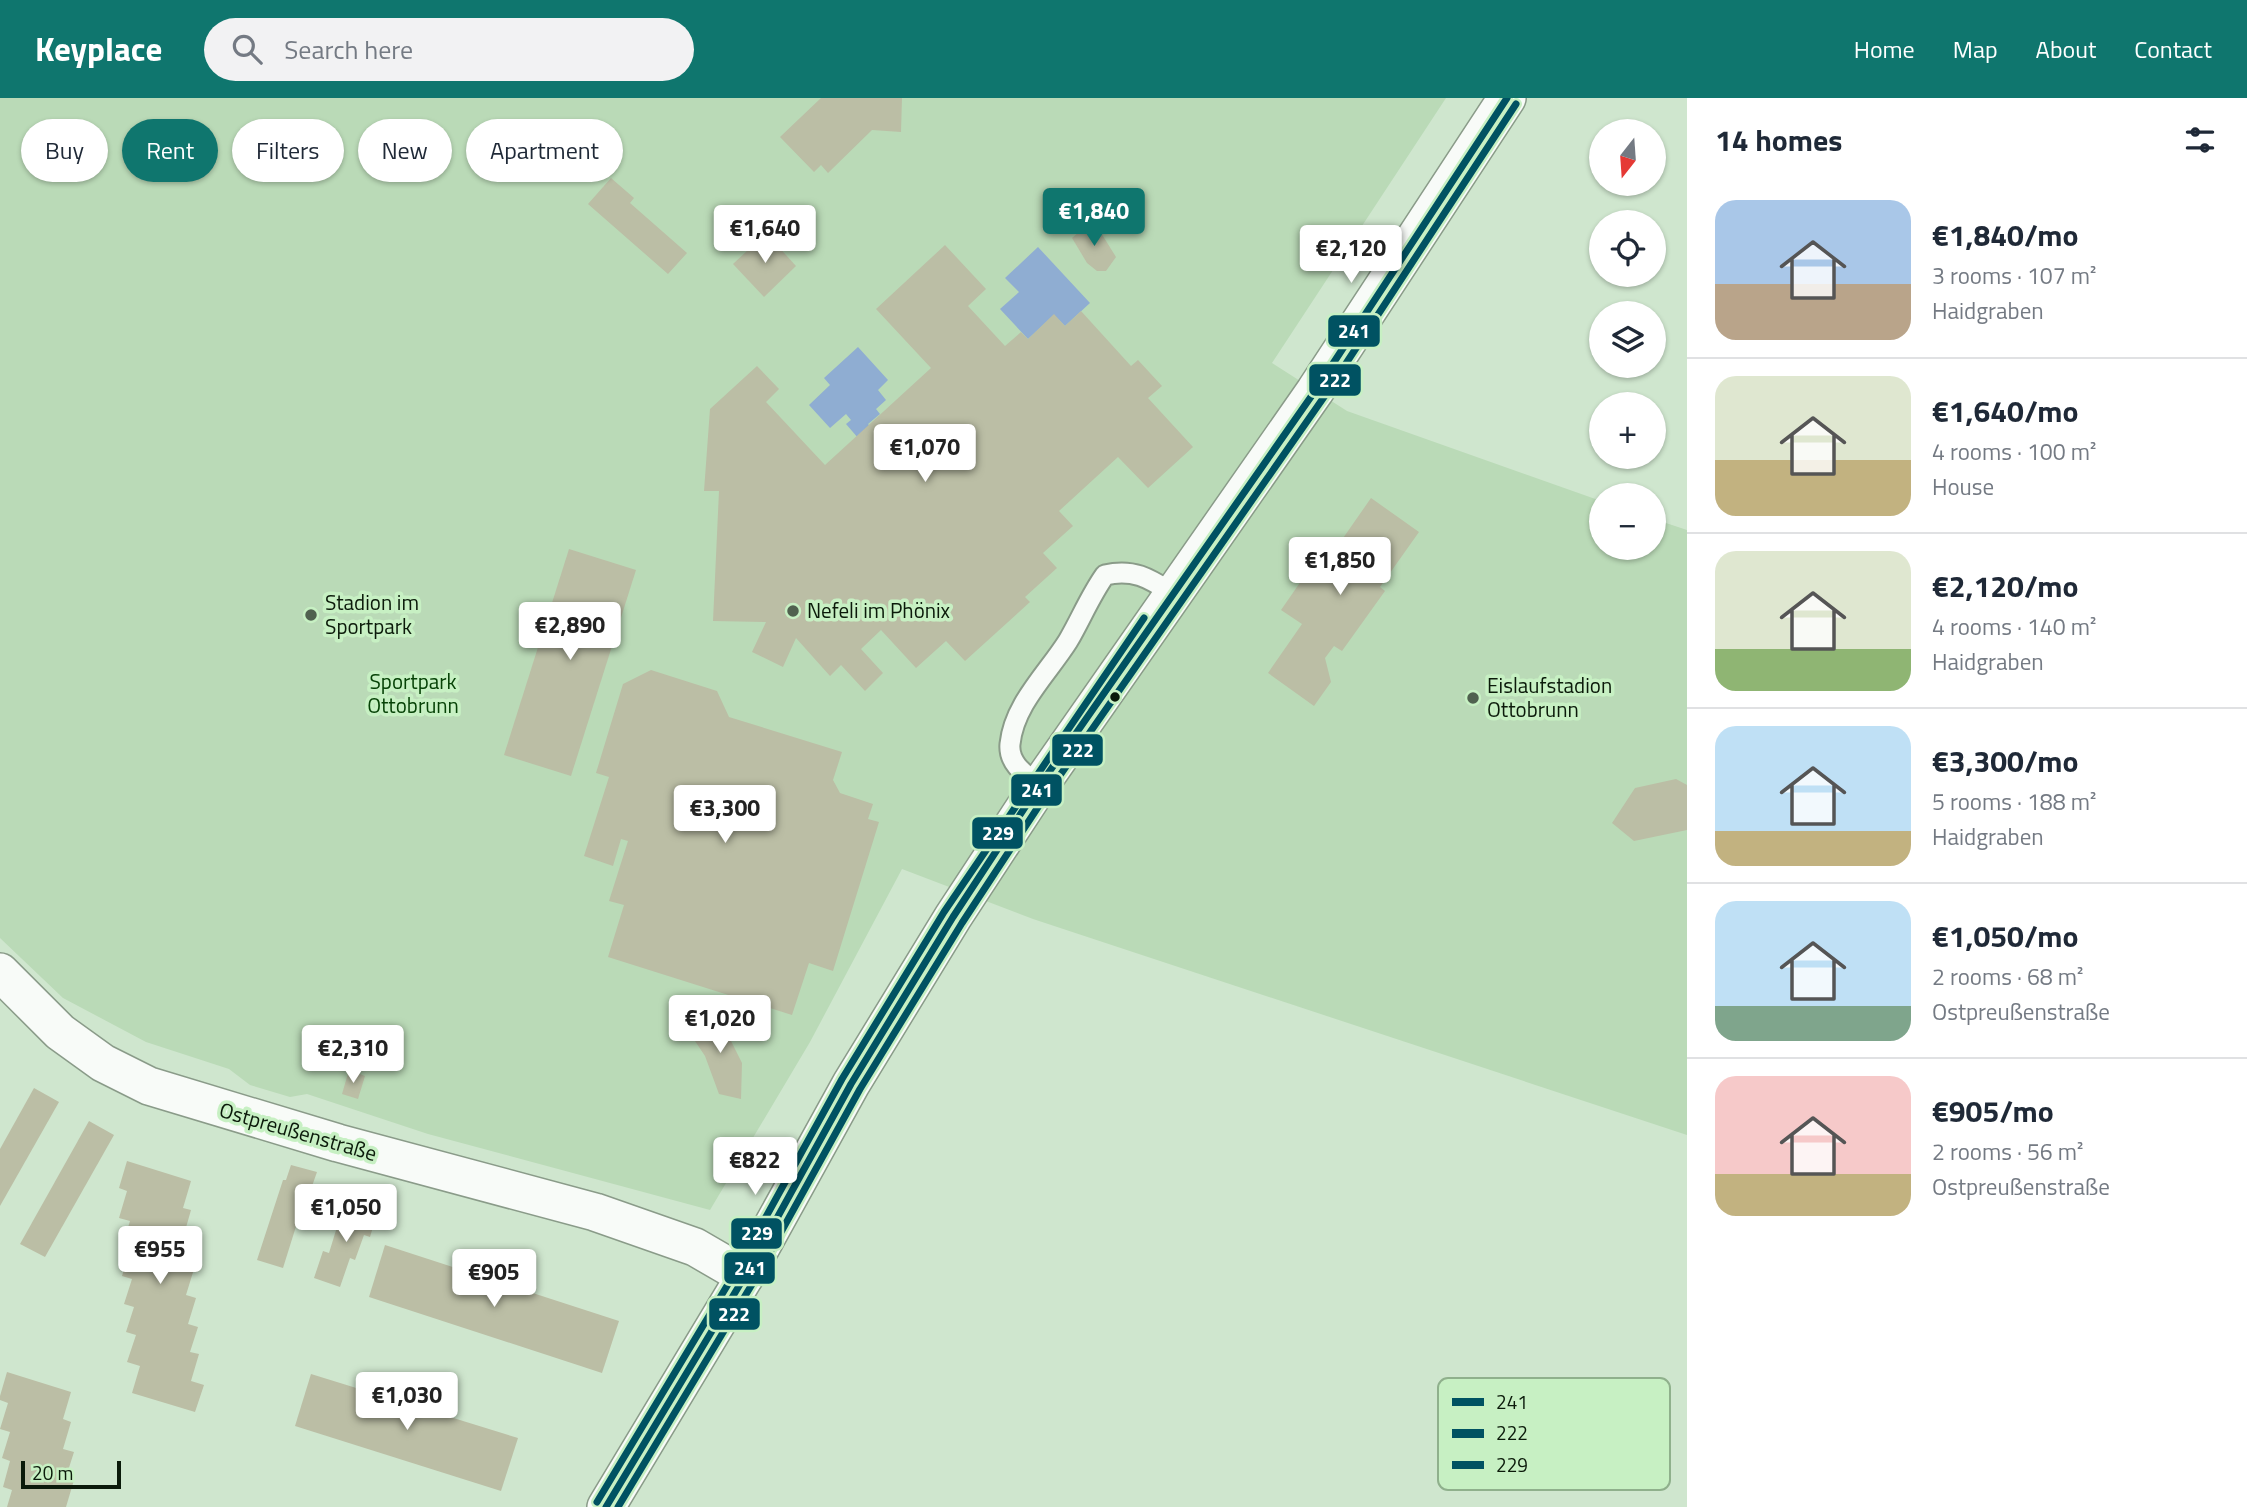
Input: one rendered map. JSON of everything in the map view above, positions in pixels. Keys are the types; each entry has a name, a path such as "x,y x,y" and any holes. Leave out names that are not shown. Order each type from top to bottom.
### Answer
{"street":[{"path":"606,1507 746,1276 850,1084 953,917 1040,786 1315,391 1507,98"},
{"name":"Ostpreußenstraße","path":"0,972 60,1032 103,1063 149,1086 351,1147 595,1212 695,1247 746,1276"}],"lane":[{"path":"1040,786 1016,768 1009,746 1019,714 1035,685 1068,640 1089,598 1105,575 1123,571 1144,575 1174,594"}],"green space":[{"name":"Sportpark Ottobrunn","path":"0,98 1446,98 1272,363 1347,411 1589,497 1589,560 1666,560 1666,523 1687,530 1687,1135 1033,919 902,869 810,1042 710,1210 428,1134 307,1094 290,1097 250,1085 229,1069 146,1042 63,998 0,938"}],"water":[{"path":"1038,247 1090,303 1065,326 1054,315 1028,339 1000,309 1019,292 1005,278"},
{"path":"858,347 888,380 878,390 886,400 876,409 880,414 868,424 878,435 865,446 846,424 851,420 846,414 830,428 809,405 830,385 824,378"}],"building":[{"path":"821,98 902,98 901,132 872,130 828,173 821,165 814,172 780,137"},
{"path":"607,182 616,182 634,198 630,203 687,253 668,274 588,204"},
{"path":"1093,220 1116,257 1106,271 1097,271 1087,263 1072,238"},
{"path":"766,233 796,266 764,297 733,264"},
{"path":"945,245 986,289 968,306 1005,346 1021,332 1028,339 1054,314 1065,326 1081,311 1131,366 1138,360 1162,386 1148,398 1193,447 1148,488 1118,457 1059,511 1073,526 1043,553 1057,568 1025,597 1030,602 965,661 946,641 916,668 881,630 861,649 883,673 865,691 841,665 830,676 796,638 783,667 752,652 766,622 713,621 719,491 704,491 710,409 757,366 779,389 766,402 825,465 931,368 876,309"},
{"path":"1371,498 1419,532 1380,587 1385,591 1342,651 1334,646 1325,658 1331,682 1314,706 1268,673 1302,624 1281,610 1324,548 1332,554"},
{"path":"569,549 636,570 571,776 504,755"},
{"path":"651,670 717,691 729,717 842,752 833,780 840,793 873,804 868,819 879,822 833,971 809,963 792,1015 608,957 624,905 609,901 628,841 621,839 613,866 584,856 609,777 596,773 623,684"},
{"path":"1676,779 1687,785 1687,830 1634,841 1612,823 1635,788"},
{"path":"720,1012 735,1036 730,1039 742,1063 741,1099 719,1094 705,1056 689,1032"},
{"path":"349,1070 365,1076 358,1099 342,1094"},
{"path":"34,1088 59,1102 0,1206 0,1149"},
{"path":"89,1121 114,1135 45,1257 20,1244"},
{"path":"127,1161 191,1181 183,1208 191,1210 183,1238 194,1241 186,1267 194,1269 186,1295 196,1298 188,1324 198,1327 190,1352 199,1354 191,1381 204,1385 195,1412 132,1393 140,1366 127,1362 136,1335 126,1332 134,1307 124,1304 132,1279 122,1276 130,1249 122,1247 130,1221 119,1218 127,1191 119,1188"},
{"path":"291,1165 317,1172 311,1189 308,1188 283,1268 257,1260 283,1180 286,1180"},
{"path":"352,1201 378,1210 370,1237 364,1235 355,1260 350,1258 340,1287 314,1278 323,1251 329,1253 337,1227 343,1228"},
{"path":"385,1245 619,1321 602,1373 369,1297"},
{"path":"7,1372 71,1392 63,1419 71,1422 63,1449 74,1452 66,1477 74,1480 66,1507 7,1507 12,1490 3,1487 10,1461 2,1458 10,1432 0,1429 8,1403 0,1400 0,1396"},
{"path":"311,1374 518,1438 501,1491 295,1426"}],"transit line":[{"name":"241","path":"606,1507 745,1276 851,1084 953,917 1033,795 1315,391 1507,98"},
{"name":"222","path":"618,1507 754,1281 860,1089 962,923 1042,801 1324,397 1516,104"},
{"name":"229","path":"597,1502 736,1271 842,1079 944,912 1144,618"}],"place":[{"name":"Nefeli im Phönix","path":"793,611"},
{"name":"Stadion im Sportpark","path":"311,615"},
{"name":"Eislaufstadion Ottobrunn","path":"1473,698"}]}
